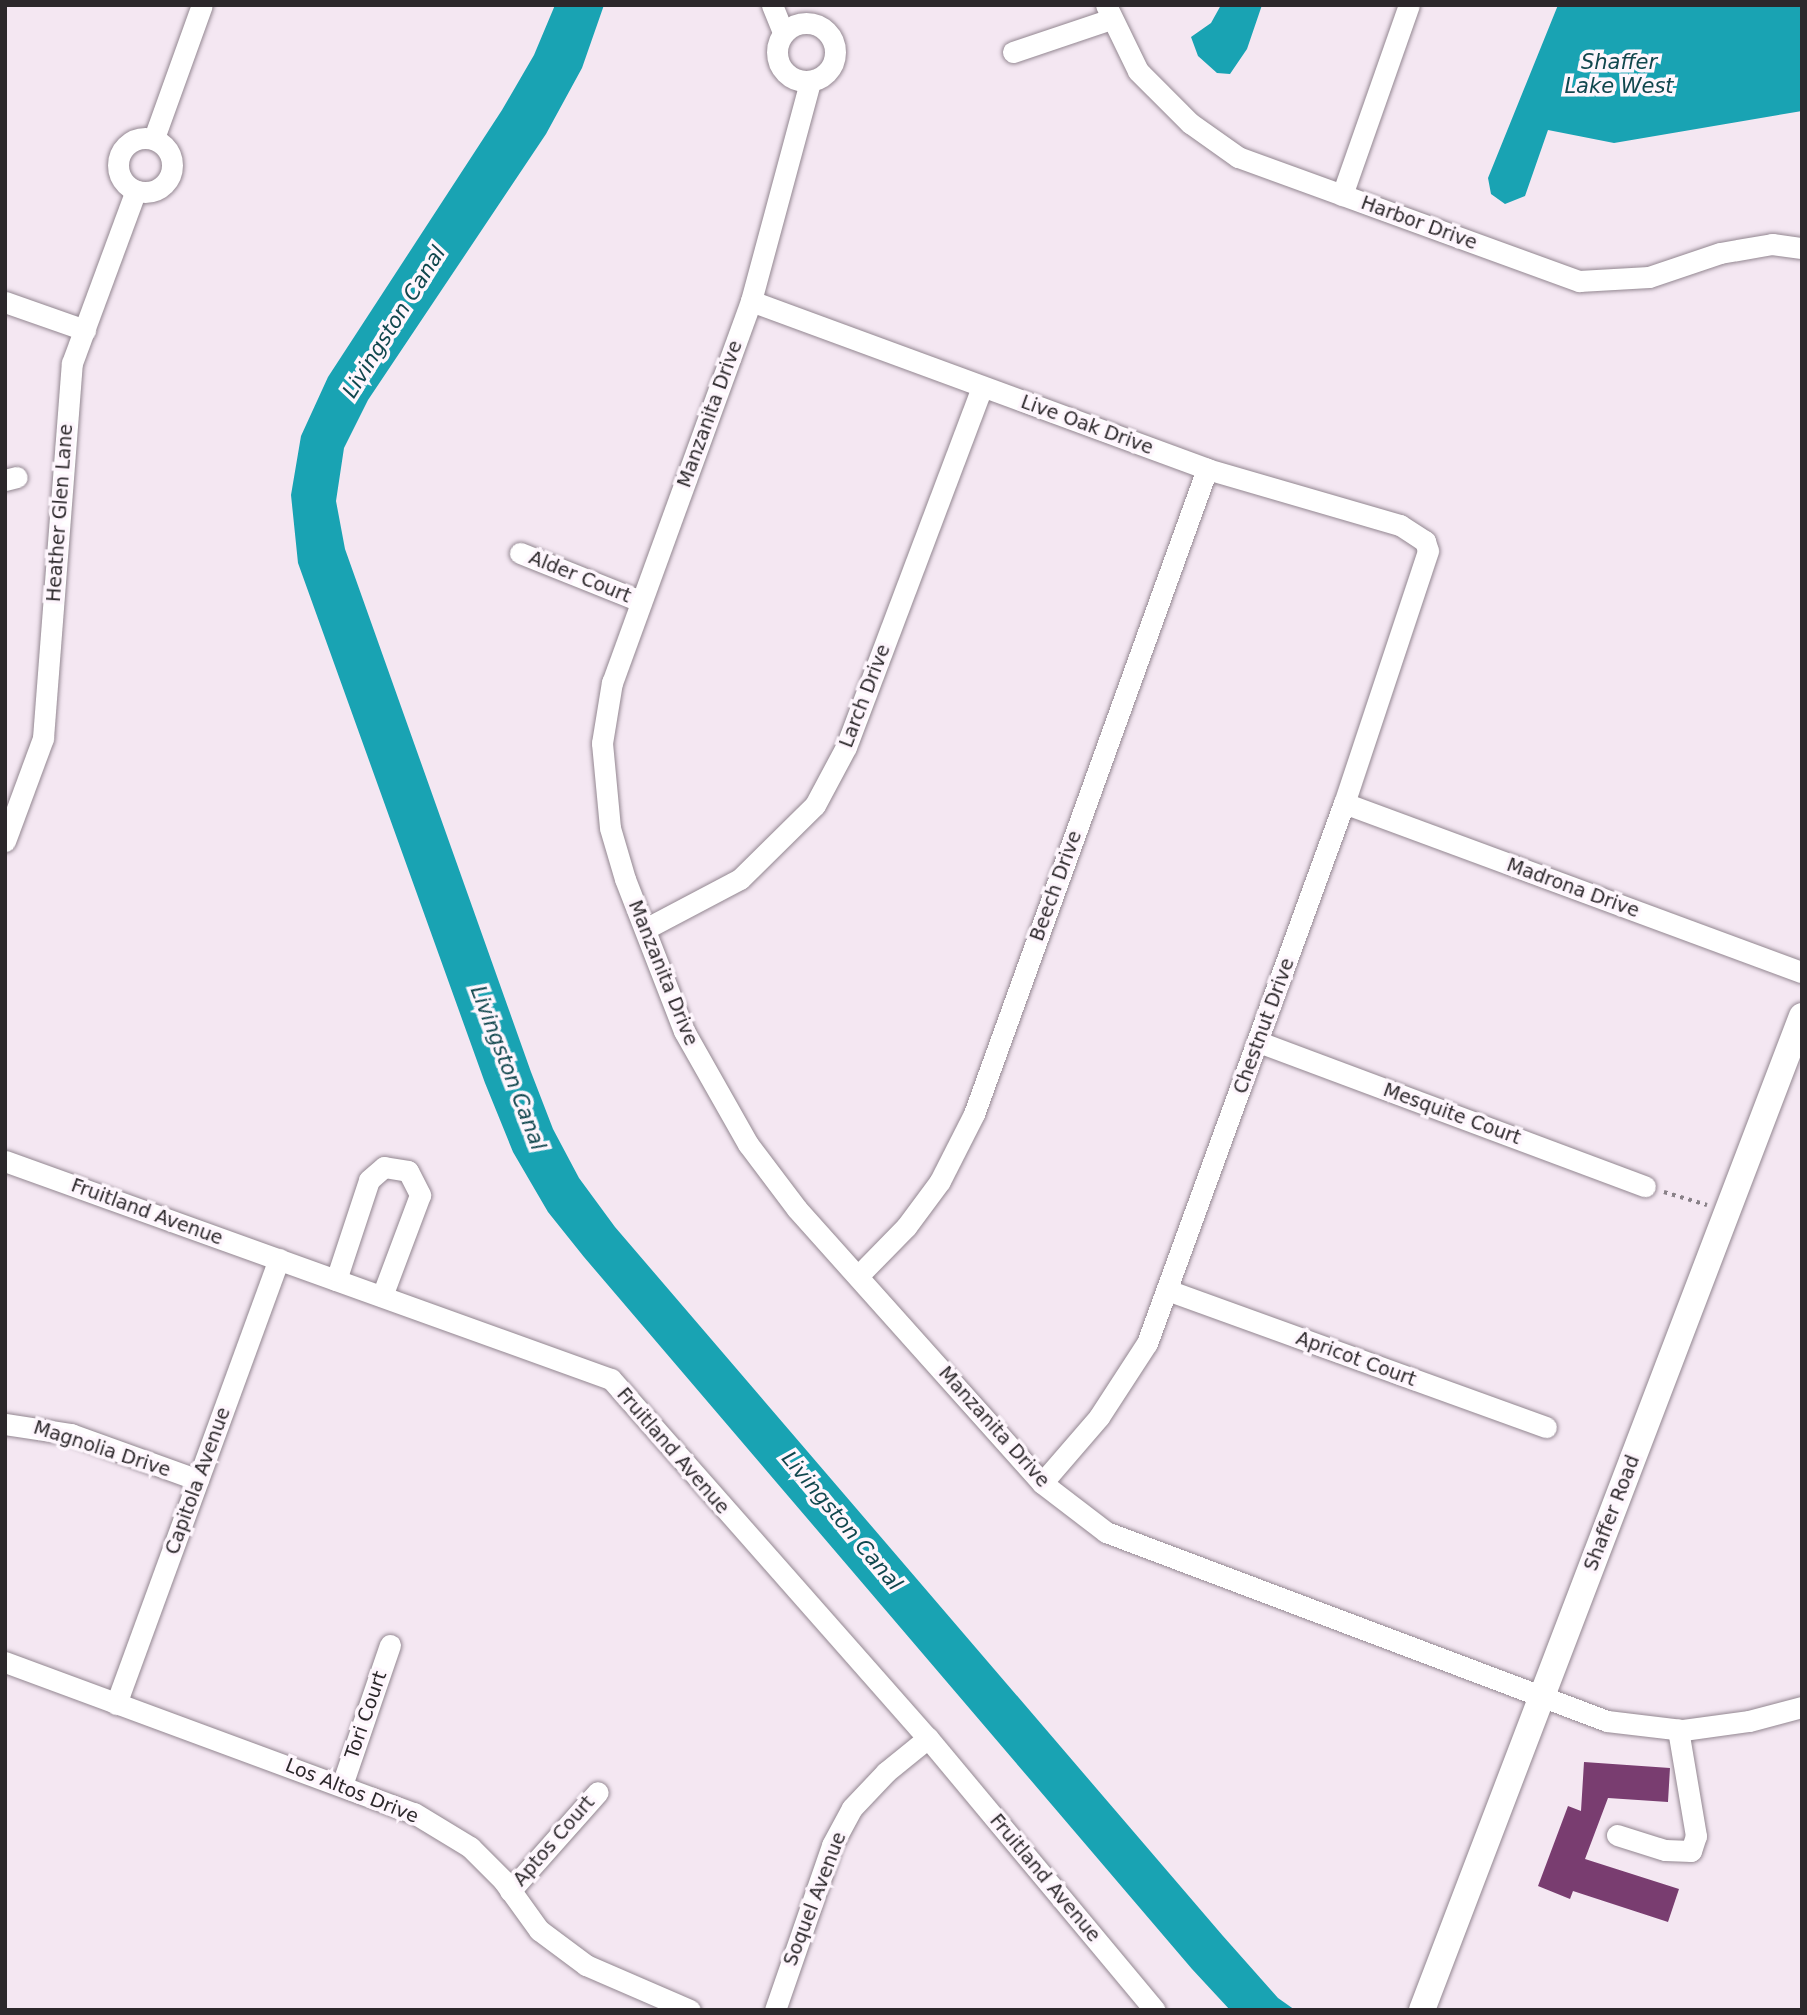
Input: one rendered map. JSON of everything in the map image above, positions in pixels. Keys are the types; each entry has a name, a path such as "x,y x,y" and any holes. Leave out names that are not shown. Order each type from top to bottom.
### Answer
{"main road":[{"name":"Shaffer Road","path":"1422,2010 1802,1016"}],"street":[{"path":"154,138 202,5"},
{"path":"772,5 783,32 777,52 781,68 794,79 810,82 827,74 836,57 827,31 810,5"},
{"path":"1342,195 1409,5"},
{"path":"1013,52 1109,12"},
{"name":"Harbor Drive","path":"1109,12 1138,71 1190,122 1256,166 1579,281 1649,277 1720,253 1772,244 1802,248"},
{"path":"783,32 809,23 827,31"},
{"name":"Manzanita Drive","path":"810,82 751,301 612,682 602,743 610,828 625,879 647,928 667,991 716,1092 747,1144 797,1209 1042,1483 1106,1532 1607,1721 1678,1730 1749,1721 1802,1707"},
{"path":"154,138 171,153 173,169 166,183 155,191 136,190 119,174 120,154 136,139 154,138"},
{"name":"Heather Glen Lane","path":"5,841 43,738 72,363 136,190"},
{"name":"Live Oak Drive","path":"751,301 1207,468 1400,525 1425,541"},
{"path":"5,302 85,330"},
{"name":"Larch Drive","path":"647,928 740,879 792,832 832,777 982,387"},
{"name":"Beech Drive","path":"858,1276 906,1227 940,1181 974,1114 1207,468"},
{"name":"Chestnut Drive","path":"1042,1483 1125,1381 1147,1343 1344,803 1428,559 1425,541"},
{"name":"Alder Court","path":"520,553 640,601"},
{"name":"Madrona Drive","path":"1344,803 1802,972"},
{"name":"Mesquite Court","path":"1259,1042 1645,1186"},
{"name":"Fruitland Avenue","path":"5,1161 611,1379 928,1738 1155,2010"},
{"path":"336,1280 369,1180 384,1167 408,1171 420,1195 382,1296"},
{"name":"Capitola Avenue","path":"116,1703 279,1259"},
{"name":"Apricot Court","path":"1167,1290 1546,1427"},
{"name":"Magnolia Drive","path":"5,1423 71,1434 198,1480"},
{"name":"Tori Court","path":"342,1785 390,1645"},
{"name":"Los Altos Drive","path":"5,1662 414,1813 470,1847 510,1891 539,1930 586,1965 690,2010"},
{"path":"1617,1835 1665,1850 1691,1852 1696,1836 1678,1730"},
{"name":"Soquel Avenue","path":"775,2010 832,1845 852,1808 886,1772 928,1738"},
{"name":"Aptos Court","path":"510,1891 598,1792"}],"path":[{"path":"1645,1186 1727,1212"}],"water":[{"name":"Livingston Canal","path":"555,5 604,5 582,68 546,134 368,400 344,448 336,501 345,549 531,1072 553,1129 579,1178 615,1227 1223,1936 1278,1998 1295,2010 1230,2010 1192,1969 548,1212 513,1152 485,1083 298,563 291,495 301,436 328,377 502,110 534,55"},
{"path":"1221,5 1262,5 1247,49 1230,74 1217,73 1198,56 1191,37 1211,23"},
{"name":"Shaffer Lake West","path":"1558,5 1802,6 1802,111 1614,143 1548,130 1525,196 1505,204 1491,194 1488,178"}],"building":[{"path":"1584,1762 1670,1768 1668,1802 1608,1798 1585,1859 1679,1889 1668,1922 1573,1891 1570,1899 1538,1886 1568,1806 1581,1811"}]}
